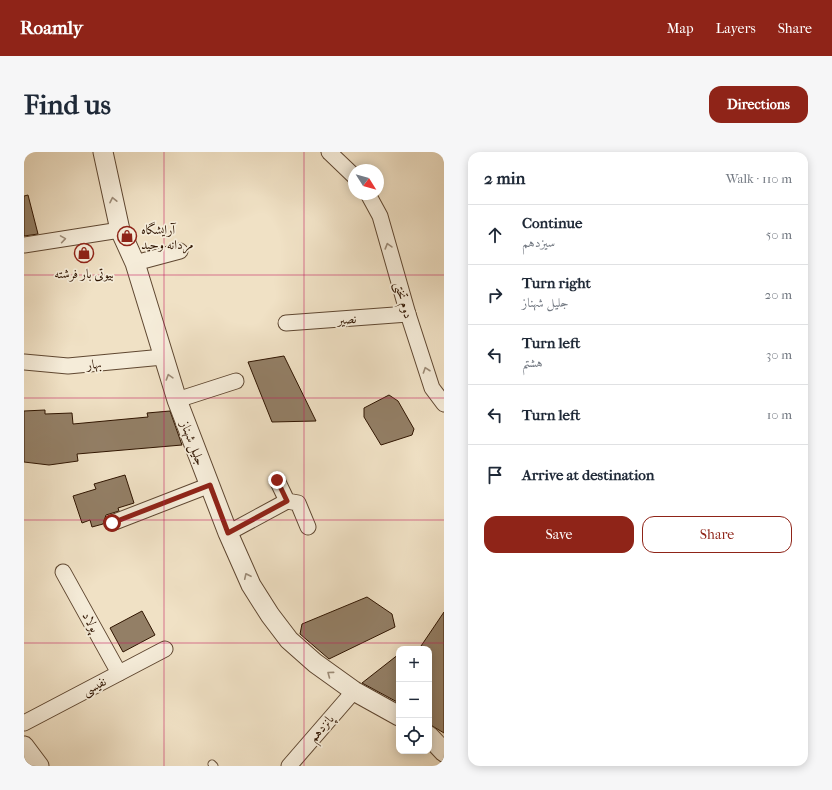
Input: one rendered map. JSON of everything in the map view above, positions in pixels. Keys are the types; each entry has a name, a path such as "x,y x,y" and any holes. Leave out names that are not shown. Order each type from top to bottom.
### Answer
{"street":[{"name":"جلیل شهناز","path":"103,152 120,230 135,263 177,400 228,533 251,585 270,615 289,640 316,663 354,691 396,714"},
{"path":"329,152 348,170"},
{"name":"دوم تختی","path":"371,200 380,216 408,314 432,388 444,404"},
{"path":"24,245 120,230"},
{"path":"135,263 180,251"},
{"name":"نصیر","path":"286,323 408,314"},
{"name":"بهار","path":"24,362 68,366 163,357"},
{"path":"177,400 236,381"},
{"path":"277,480 287,501"},
{"path":"112,523 210,485"},
{"path":"228,533 287,501 298,503 308,527"},
{"name":"پولاد","path":"63,572 119,673"},
{"name":"نفیسی","path":"24,723 165,649"},
{"name":"پانزدهم","path":"289,766 354,691"},
{"path":"432,739 444,752"},
{"path":"24,746 38,766"}],"building":[{"path":"28,195 38,234 24,236 24,196"},
{"path":"284,356 316,421 272,422 248,362"},
{"path":"389,395 398,401 414,429 412,435 381,445 364,417 364,408"},
{"path":"45,410 45,414 72,413 73,424 148,417 147,413 170,411 182,445 77,454 78,461 49,465 24,462 24,411"},
{"path":"125,475 134,503 118,508 119,511 106,515 103,524 92,527 90,520 82,523 73,496 96,489 94,484"},
{"path":"367,597 392,614 395,627 329,659 300,634 302,624"},
{"path":"142,611 155,635 123,652 110,628"},
{"path":"444,612 444,733 432,726 432,646 421,646"},
{"path":"396,656 396,701 362,683"}],"place":[{"name":"آرایشگاه مردانه وحید","path":"127,236"},
{"name":"بیوتی بار فرشته","path":"84,253"}],"route":[{"path":"112,523 210,485 228,533 287,501 277,480"}]}
